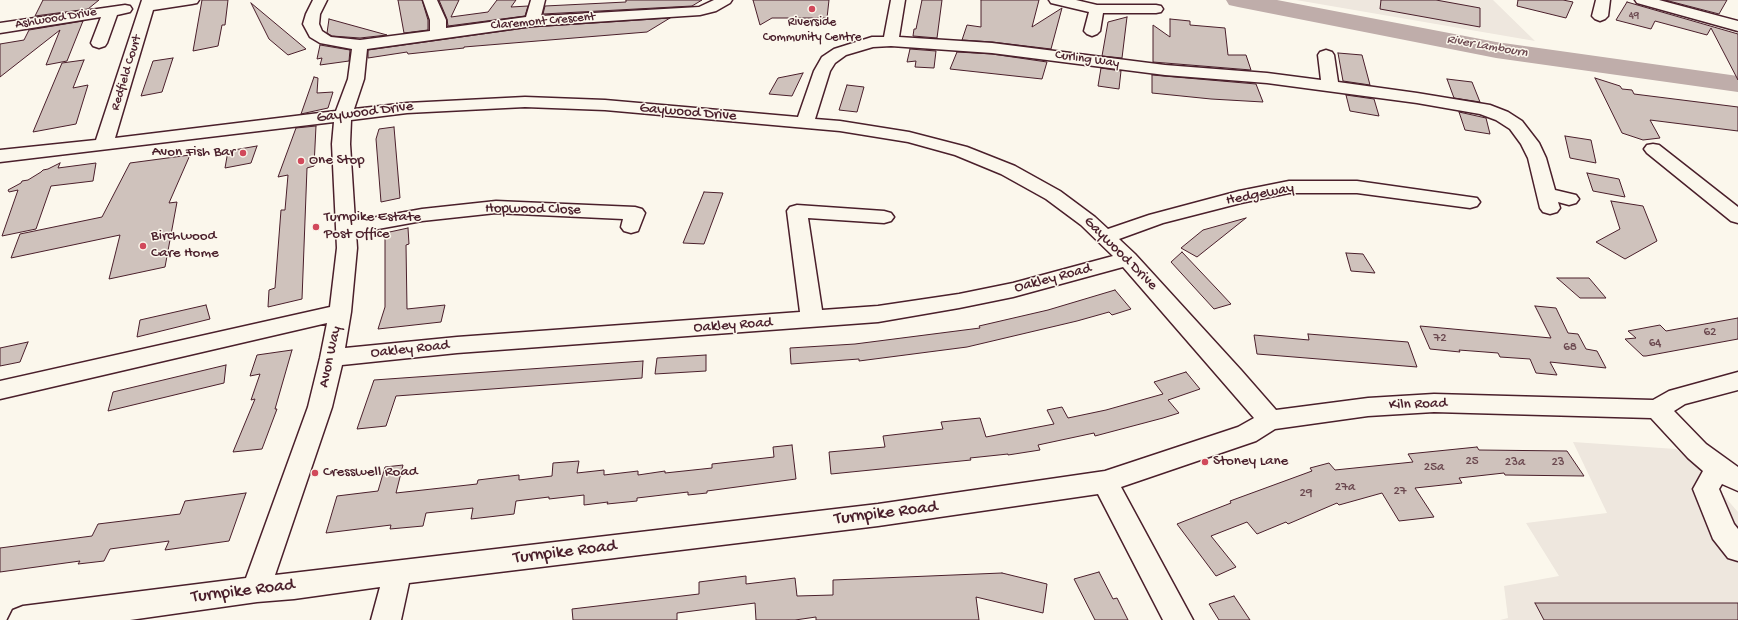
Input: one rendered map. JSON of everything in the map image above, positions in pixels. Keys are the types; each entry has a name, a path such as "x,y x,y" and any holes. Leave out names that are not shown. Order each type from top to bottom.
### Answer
{"street":[{"path":"148,3 192,0"},
{"name":"Claremont Crescent","path":"320,0 313,14 311,24 315,34 326,40 360,45 532,21 700,11 711,8 725,0"},
{"path":"430,0 438,20 438,34"},
{"path":"532,21 538,0"},
{"path":"617,16 618,0"},
{"path":"891,41 898,0"},
{"path":"1056,0 1096,9 1156,9"},
{"path":"1600,16 1603,0"},
{"path":"1642,0 1669,4 1738,26"},
{"name":"Redfield Court","path":"104,145 148,3"},
{"path":"1092,31 1096,9"},
{"name":"Ashwood Drive","path":"0,28 118,10 100,43"},
{"name":"Curling Way","path":"805,123 822,71 828,60 840,52 872,42 891,41 992,48 1158,70 1267,78 1330,86 1420,104 1484,109 1502,116 1516,125 1530,143 1537,158 1539,171 1548,201 1569,199"},
{"name":"Avon Way","path":"257,589 266,558 320,407 332,358 340,312 345,266 346,229 341,144 343,115 356,79 360,45"},
{"path":"1326,54 1330,86"},
{"name":"Gaywood Drive","path":"4,160 104,145 343,115 426,107 525,102 605,105 805,123 872,130 909,137 935,143 983,159 1019,176 1053,195 1078,213 1106,237 1128,259 1233,376 1270,420"},
{"path":"1653,150 1738,217"},
{"name":"Hedgeway","path":"1106,237 1156,220 1239,197 1289,187 1357,187 1444,204 1470,202"},
{"name":"Hopwood Close","path":"346,229 422,215 496,207 634,214 631,227"},
{"path":"812,320 797,211 884,217"},
{"name":"Oakley Road","path":"332,358 457,345 878,314 959,301 1014,290 1128,259"},
{"path":"0,390 340,312"},
{"path":"1738,381 1678,397 1657,409 1681,435 1728,474 1706,489 1723,531 1738,549"},
{"name":"Kiln Road","path":"1106,482 1246,434 1270,420 1368,407 1434,403 1657,409"},
{"path":"1106,482 1178,620"},
{"name":"Turnpike Road","path":"23,620 208,597 257,589 294,586 398,572 885,514 1106,482"},
{"path":"386,620 398,572"}],"shaded area":[{"path":"1296,0 1493,0 1535,41"},
{"path":"1573,442 1676,449 1697,465 1738,512 1738,620 1500,620 1508,618 1504,586 1559,576 1526,523 1607,513"}],"building":[{"path":"43,0 99,0 88,9 35,16"},
{"path":"202,0 228,0 225,25 222,25 218,46 193,51"},
{"path":"398,0 422,0 428,20 428,30 404,33"},
{"path":"439,0 459,0 451,17 488,12 497,0 516,0 511,7 528,6 525,16 448,26 447,19"},
{"path":"626,0 702,0 692,6 543,14 545,6 626,2"},
{"path":"753,0 829,0 827,18 772,18 760,25"},
{"path":"922,0 942,0 937,38 913,36 914,29 916,29"},
{"path":"981,0 1039,0 1032,27 1062,8 1051,49 962,40 967,25 981,27"},
{"path":"1381,0 1436,0 1480,8 1480,27 1380,9"},
{"path":"1518,0 1563,0 1573,2 1566,18 1517,6"},
{"path":"1665,0 1727,0 1719,14"},
{"path":"1627,2 1738,34 1738,80 1711,28 1707,35 1655,21 1651,29 1616,20"},
{"path":"251,3 306,49 288,55 269,39"},
{"path":"1127,17 1122,58 1102,56 1108,22"},
{"path":"670,18 647,32 464,47 408,54 407,52 368,58 368,50 532,27"},
{"path":"329,19 387,35 360,38 332,36 327,33"},
{"path":"1170,19 1190,21 1190,25 1225,28 1228,55 1246,55 1251,70 1153,62 1153,25 1170,37"},
{"path":"83,21 67,61 46,65 60,30 0,77 0,44 24,40 29,30"},
{"path":"320,45 350,50 349,61 320,65 322,58 317,59"},
{"path":"910,49 936,51 934,68 915,67 916,61 907,62"},
{"path":"957,52 992,54 1047,62 1042,79 950,69"},
{"path":"1338,53 1362,55 1370,85 1343,81"},
{"path":"173,58 162,92 141,96 153,61"},
{"path":"84,60 73,88 88,85 76,124 33,132 62,63"},
{"path":"1101,68 1121,71 1119,89 1098,86"},
{"path":"803,73 792,96 769,94 778,78"},
{"path":"1152,75 1256,84 1263,102 1211,99 1152,93"},
{"path":"314,77 318,78 317,93 333,92 328,108 301,114"},
{"path":"1595,78 1620,86 1622,89 1632,90 1634,94 1738,107 1738,131 1650,120 1660,138 1643,140 1622,133"},
{"path":"1447,79 1472,82 1480,102 1454,98"},
{"path":"847,85 864,87 857,112 839,110"},
{"path":"1346,95 1374,99 1379,116 1350,111"},
{"path":"1459,112 1486,118 1490,134 1465,130"},
{"path":"316,126 314,166 307,168 302,299 268,307 269,290 275,288 281,210 285,210 288,175 278,177 296,128"},
{"path":"394,127 400,198 381,202 376,139 379,129"},
{"path":"1565,136 1591,140 1596,163 1570,158"},
{"path":"257,146 251,163 225,168 228,151"},
{"name":"Birchwood Care Home","path":"190,155 169,203 177,202 165,267 109,279 120,235 11,258 20,234 102,217 130,163"},
{"path":"60,163 58,168 96,163 93,181 51,186 36,229 2,236 18,190 9,192 8,190 22,181 28,180 43,170"},
{"path":"1587,173 1619,179 1625,197 1593,191"},
{"path":"704,192 723,193 704,244 683,243"},
{"path":"1611,201 1643,206 1657,241 1625,259 1596,242 1620,229"},
{"path":"1246,218 1197,257 1181,248 1203,230"},
{"path":"408,228 409,244 406,245 407,309 445,305 441,322 378,329 385,307 385,233"},
{"path":"1182,252 1231,304 1214,309 1171,262"},
{"path":"1346,253 1363,254 1375,273 1351,271"},
{"path":"1557,278 1589,278 1606,298 1580,298"},
{"path":"1115,290 1131,309 1112,315 1109,312 967,347 859,361 859,359 791,364 790,348 855,344 980,328 979,326 1048,310"},
{"path":"206,305 210,319 137,337 140,320"},
{"path":"1535,306 1556,308 1568,333 1578,334 1586,349 1597,351 1606,368 1550,362 1557,375 1536,373 1530,359 1500,357 1498,353 1459,350 1460,352 1430,349 1420,326 1551,338"},
{"path":"1738,318 1738,339 1643,356 1625,339 1636,338 1628,331 1660,325 1666,331"},
{"path":"1308,334 1408,342 1417,367 1257,354 1254,335 1309,340"},
{"path":"28,342 20,362 0,366 0,348"},
{"path":"292,350 275,409 277,409 262,449 233,452 255,399 251,400 260,374 250,376 257,355"},
{"path":"706,355 706,371 655,374 657,358"},
{"path":"643,361 642,378 396,396 386,426 357,429 374,380"},
{"path":"226,365 224,383 108,411 113,392"},
{"path":"1186,372 1200,389 1168,400 1179,413 1163,418 1095,436 1094,433 1038,445 1040,450 1008,455 970,458 971,460 831,474 829,452 885,447 883,436 943,429 941,422 980,418 986,437 1054,424 1047,410 1062,407 1068,418 1106,410 1163,394 1154,382"},
{"path":"792,445 796,479 707,491 707,493 688,495 688,492 637,498 637,501 607,504 608,502 584,505 584,495 549,499 549,497 516,501 514,514 471,519 473,508 426,513 423,526 390,529 391,525 326,533 337,496 378,491 385,467 403,465 396,493 477,484 478,480 519,475 519,480 552,476 553,463 579,461 577,473 604,470 604,475 638,471 638,475 665,471 665,473 712,468 712,464 774,457 773,447"},
{"path":"1477,447 1479,450 1567,451 1584,476 1505,475 1504,473 1459,478 1462,483 1415,488 1434,517 1399,521 1382,493 1339,505 1337,503 1288,524 1286,522 1257,534 1247,522 1211,536 1236,567 1216,576 1177,524 1231,503 1230,501 1312,471 1310,468 1329,463 1335,470 1413,462 1408,454"},
{"path":"246,493 229,541 165,550 169,541 110,549 104,561 78,564 80,561 0,572 0,548 92,536 98,524 180,514 185,501"},
{"path":"1099,572 1113,599 1117,598 1128,620 1095,620 1074,579"},
{"path":"1002,573 1047,584 1043,613 976,597 979,620 816,620 816,617 795,620 756,620 755,603 677,613 677,620 573,620 572,609 699,594 699,582 746,576 746,584 795,578 797,596 833,595 833,580"},
{"path":"1234,596 1250,620 1219,620 1209,604"},
{"path":"1535,603 1738,603 1738,620 1544,620"}],"waterway":[{"name":"River Lambourn","path":"1238,0 1496,50 1738,84"}],"place":[{"name":"Riverside Community Centre","path":"812,9"},
{"name":"Avon Fish Bar","path":"243,153"},
{"name":"One Stop","path":"301,161"},
{"name":"Turnpike Estate Post Office","path":"316,227"},
{"name":"Birchwood Care Home","path":"143,246"},
{"name":"Stoney Lane","path":"1205,462"},
{"name":"Cresswell Road","path":"315,473"}]}
